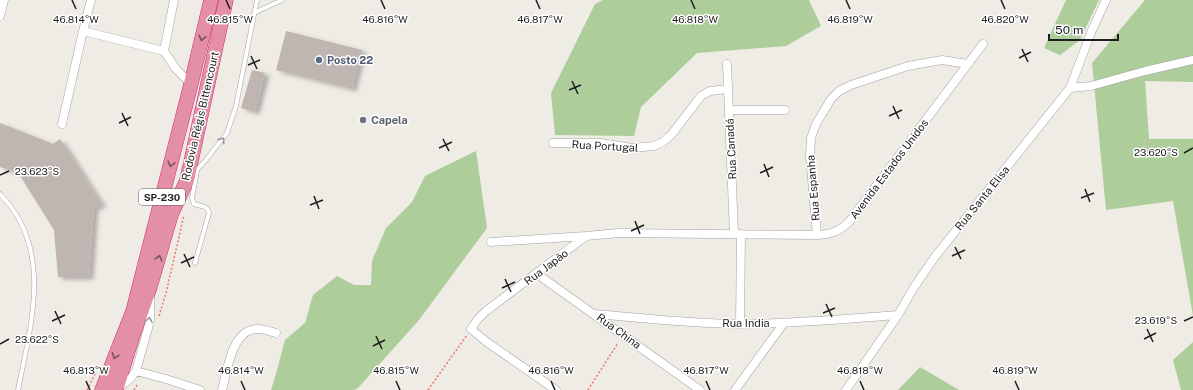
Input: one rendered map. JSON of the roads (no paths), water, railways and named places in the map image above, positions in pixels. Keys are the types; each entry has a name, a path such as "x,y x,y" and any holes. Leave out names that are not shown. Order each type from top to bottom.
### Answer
{"highway":[{"name":"Rodovia Régis Bittencourt","path":"102,390 133,311 211,0"},
{"name":"Rodovia Régis Bittencourt","path":"116,390 150,287 171,215 187,180 226,0"}],"street":[{"path":"0,16 4,0"},
{"path":"62,124 91,0"},
{"path":"164,51 174,0"},
{"name":"Rua Santa Elisa","path":"846,390 898,315 913,289 934,258 1070,88 1092,30 1106,0"},
{"path":"83,31 164,51 176,69 191,84"},
{"name":"Avenida Estados Unidos","path":"586,236 619,233 817,235 830,234 841,229 849,222 983,44"},
{"name":"Rua Espanha","path":"817,235 810,156 811,138 816,124 831,99 839,91 851,85 903,68 942,60 968,64"},
{"path":"1070,88 1090,86 1193,60"},
{"name":"Rua Canadá","path":"727,64 738,234 740,324"},
{"name":"Rua Portugal","path":"553,143 601,143 632,148 654,146 663,142 672,134 702,96 710,92 728,89"},
{"path":"729,110 785,110"},
{"path":"491,242 586,236"},
{"name":"Rua Japão","path":"556,390 488,343 471,329 486,311 586,236"},
{"name":"Rua China","path":"537,274 700,390"},
{"path":"116,390 131,378 136,371 150,321 150,287"},
{"name":"Rua India","path":"594,314 684,322 740,324 784,323 898,315"},
{"path":"735,390 784,323"},
{"path":"222,390 232,350 242,334 252,329 260,329 276,333"},
{"path":"136,371 166,378 200,390"}],"lane":[{"path":"187,180 227,133 236,106 256,0"},
{"path":"254,13 282,0"},
{"path":"195,263 209,214 205,207 194,204 192,198 197,169"},
{"path":"0,194 11,205 22,224 30,245 33,264 35,298 18,390"}],"place":[{"name":"Posto 22","path":"319,60"},
{"name":"Capela","path":"363,120"}]}
